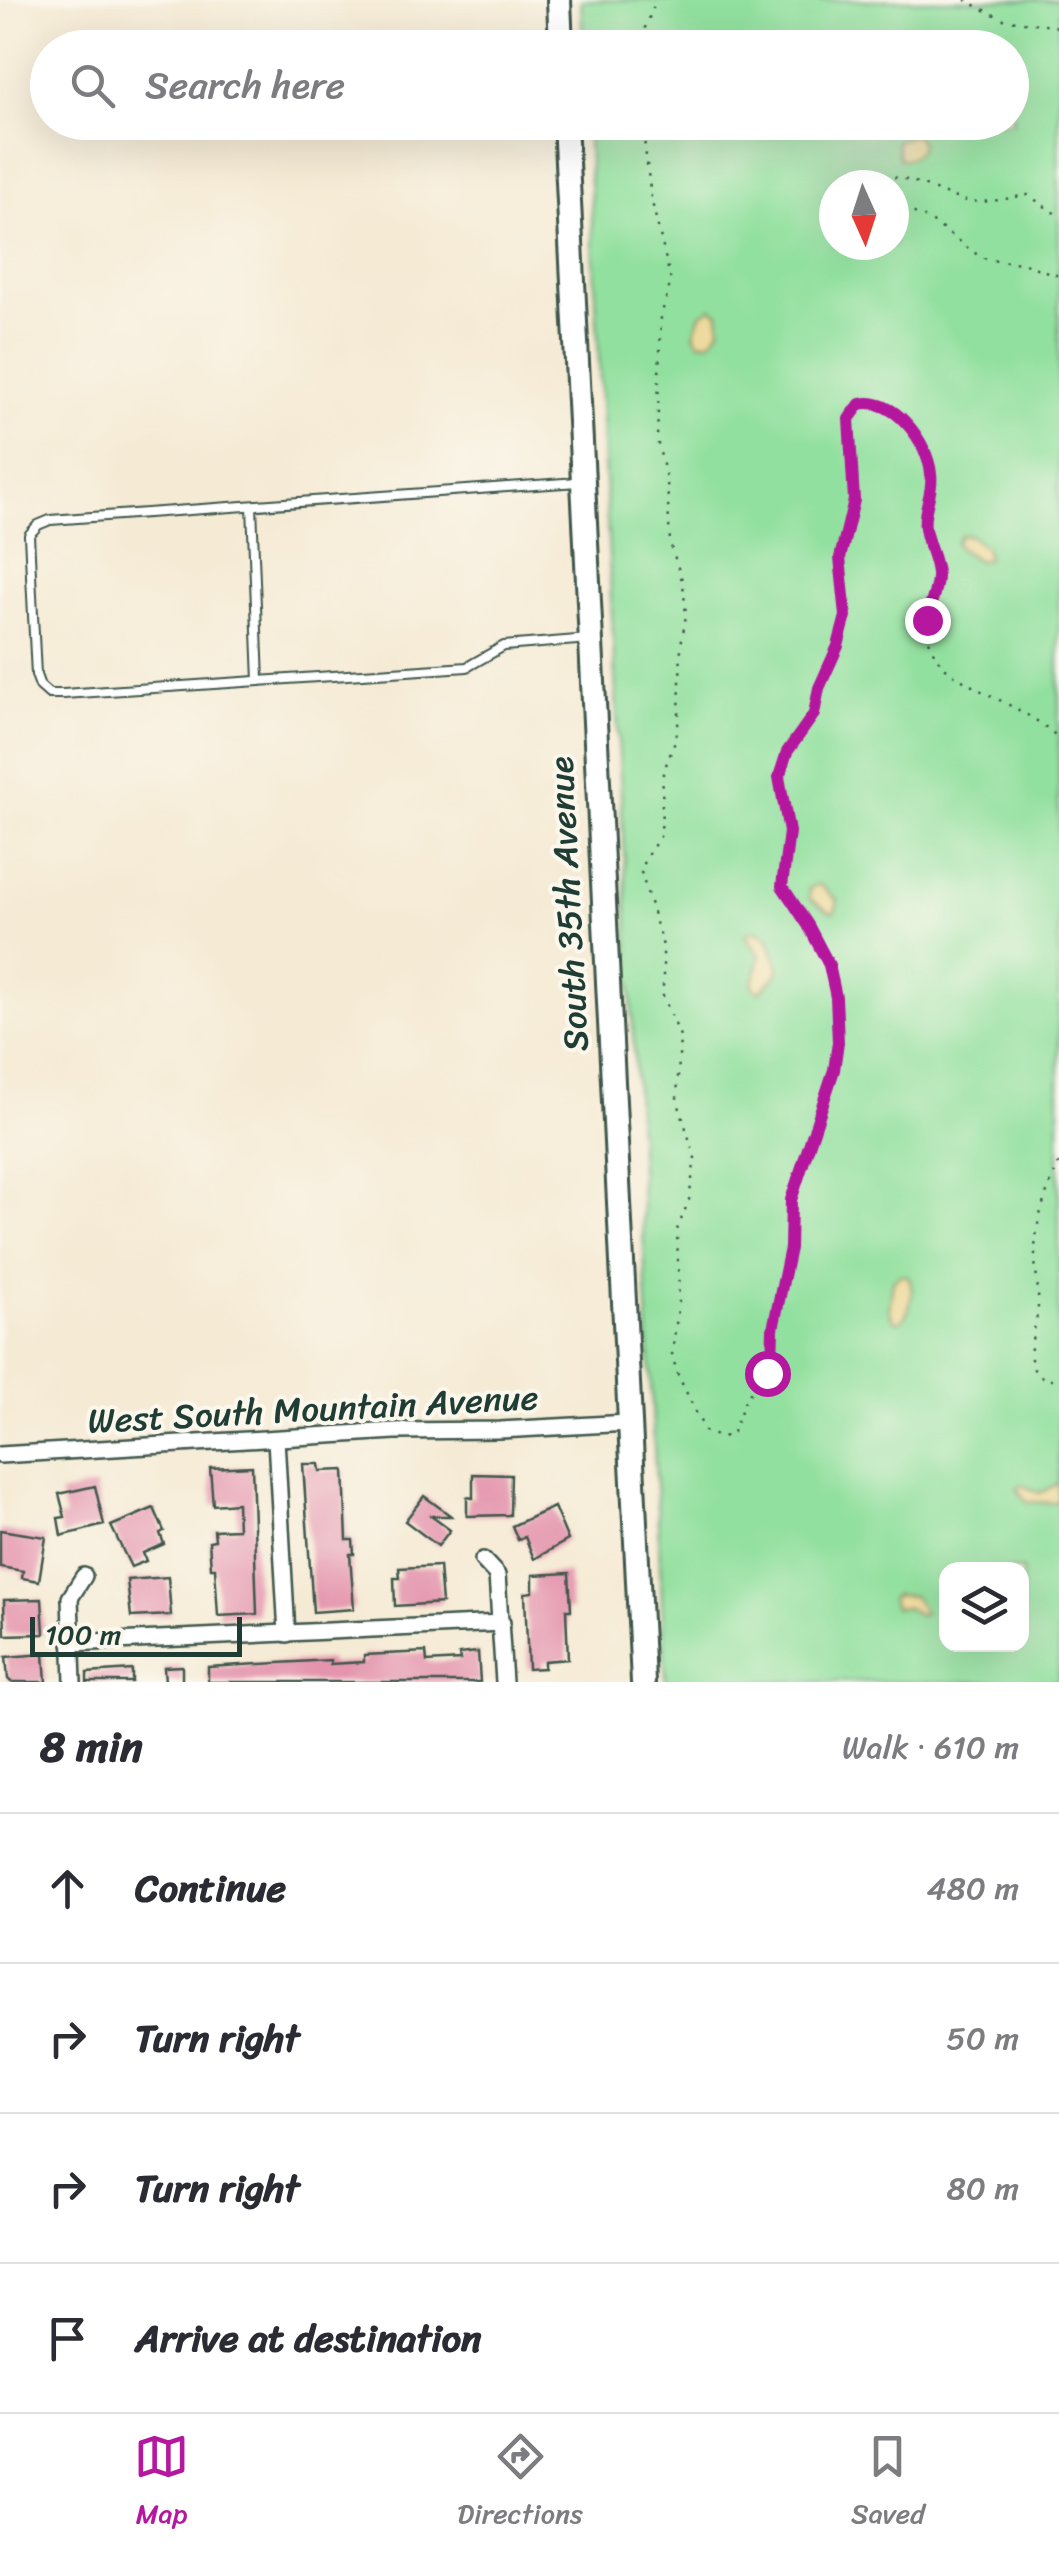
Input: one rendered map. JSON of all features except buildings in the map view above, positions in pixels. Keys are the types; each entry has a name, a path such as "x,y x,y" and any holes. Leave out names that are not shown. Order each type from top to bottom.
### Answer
{"main road":[{"path":"559,0 560,30"},
{"name":"South 35th Avenue","path":"566,140 643,1682"}],"street":[{"name":"West South Mountain Avenue","path":"0,1455 395,1431 629,1423"},
{"path":"276,1439 287,1634"},
{"path":"483,1560 497,1575 504,1682"},
{"path":"73,1682 70,1598 84,1576"},
{"path":"72,1643 502,1623"}],"lane":[{"path":"582,482 50,520 38,524 29,535 28,550 36,675 49,694 467,667 504,646 590,639"},
{"path":"252,506 259,680"}],"path":[{"path":"644,30 656,0"},
{"path":"965,0 1003,19 1059,27"},
{"path":"644,140 651,198 670,280 661,316 657,440 667,481 670,542 683,583 686,615 680,645 680,718 663,773 661,835 644,860 641,872 663,946 663,996 680,1036 677,1098 695,1158 689,1200 676,1230 679,1301 672,1354 676,1373 705,1432 712,1436 720,1438 733,1432 744,1400 772,1364 773,1329 790,1248 791,1200 837,1056 836,997 829,965 782,886 789,832 779,777 787,752 814,714 819,688 838,646 846,616 840,558 854,500 849,419 860,404 880,404 900,418 921,444 932,474 925,530 937,574 927,620 928,637 939,662 1048,727 1059,739"},
{"path":"909,180 947,196 979,203 1028,195 1059,216"},
{"path":"909,211 928,218 978,256 1022,262 1059,276"},
{"path":"1059,1163 1042,1198 1038,1221 1038,1306 1032,1348 1032,1366 1038,1375 1059,1381"}],"green space":[{"path":"581,0 1059,0 1059,1682 666,1682 588,140 1029,140 1029,30 582,30"}],"sand":[{"path":"896,141 921,142 911,157 899,159"},
{"path":"711,308 719,313 720,329 711,341 699,342 694,334 701,314"},
{"path":"961,535 969,535 986,548 987,559 978,561 960,549 956,543"},
{"path":"819,884 838,901 835,912 810,899 809,889"},
{"path":"755,930 768,937 779,967 776,976 760,992 752,986 760,956 745,935"},
{"path":"900,1275 908,1276 911,1294 909,1308 899,1322 893,1320 889,1309 893,1281"},
{"path":"1059,1483 1057,1503 1027,1502 1017,1489 1022,1485 1040,1493"},
{"path":"895,1595 914,1596 924,1613 894,1608 891,1599"}],"route":[{"path":"767,1373 772,1364 773,1329 790,1248 791,1200 834,1070 838,1042 836,997 829,965 782,886 789,832 779,777 787,752 814,714 819,688 838,646 846,616 840,558 854,500 849,419 860,404 880,404 900,418 921,444 932,474 925,530 937,574 927,620"}]}
